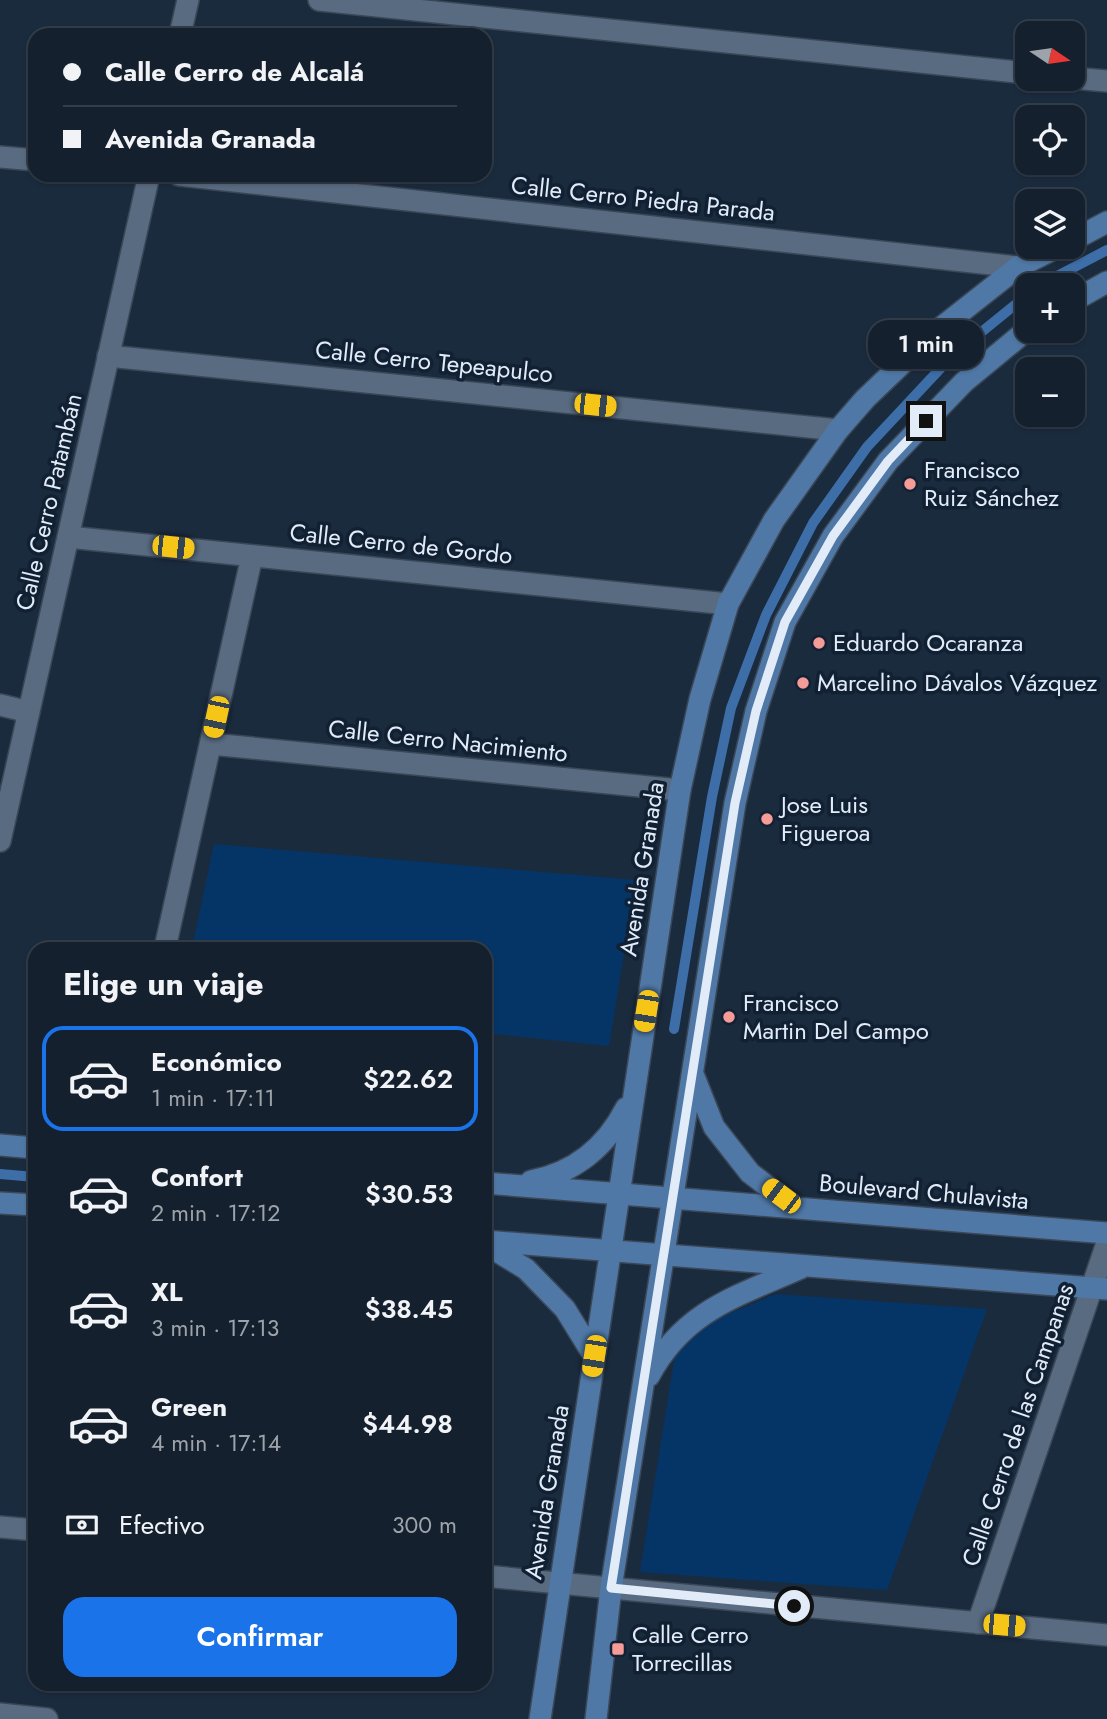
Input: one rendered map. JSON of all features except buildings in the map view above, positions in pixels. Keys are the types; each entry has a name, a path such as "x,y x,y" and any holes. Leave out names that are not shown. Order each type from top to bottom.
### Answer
{"main road":[{"path":"1085,234 1107,222"},
{"name":"Avenida Granada","path":"540,1719 680,790 700,699 728,604 774,520 838,430 865,399 933,334 1018,267 1034,259"},
{"path":"1085,294 1107,282"},
{"path":"596,1719 611,1588 692,1073 735,803 756,711 785,622 833,536 888,461 964,382 1015,340"},
{"path":"692,1073 715,1127 750,1173 796,1208"},
{"path":"512,1185 551,1177 586,1158 615,1129 633,1094"},
{"path":"0,1145 28,1147"},
{"name":"Boulevard Chulavista","path":"492,1184 1107,1233"},
{"path":"0,1203 28,1205"},
{"path":"492,1242 1099,1289"},
{"path":"492,1247 526,1269 565,1309 594,1356"},
{"path":"642,1390 661,1354 689,1323 724,1302 806,1266"}],"street":[{"path":"182,28 188,0"},
{"path":"319,0 1015,72"},
{"path":"1085,79 1107,81"},
{"path":"0,157 28,159"},
{"name":"Calle Cerro Patambán","path":"0,841 147,182"},
{"name":"Calle Cerro Piedra Parada","path":"242,182 1018,267"},
{"name":"Calle Cerro Tepeapulco","path":"108,356 838,430"},
{"name":"Calle Cerro de Gordo","path":"68,537 728,604"},
{"path":"166,942 252,555"},
{"path":"0,705 29,712"},
{"name":"Calle Cerro Nacimiento","path":"211,744 680,790"},
{"name":"Calle Cerro de las Campanas","path":"978,1623 1099,1289 1107,1243"},
{"path":"0,1527 28,1529"},
{"path":"492,1577 1107,1635"},
{"path":"0,1714 47,1719"}],"shaded area":[{"path":"214,844 636,880 609,1046 492,1034 492,942 193,942"},
{"path":"776,1294 987,1309 887,1590 640,1572 675,1355 714,1320"}],"waterway":[{"path":"1063,273 1107,250"},
{"path":"674,1029 712,797 731,708 766,615 813,523 867,447 952,356 1015,305"},
{"path":"0,1174 28,1176"}],"place":[{"name":"Francisco Ruiz Sánchez","path":"910,484"},
{"name":"Eduardo Ocaranza","path":"819,643"},
{"name":"Marcelino Dávalos Vázquez","path":"803,683"},
{"name":"Jose Luis Figueroa","path":"767,819"},
{"name":"Francisco Martin Del Campo","path":"729,1017"},
{"name":"Calle Cerro Torrecillas","path":"618,1649"}],"route":[{"path":"794,1606 611,1588 735,803 756,711 785,622 833,536 888,461 926,421"}]}
